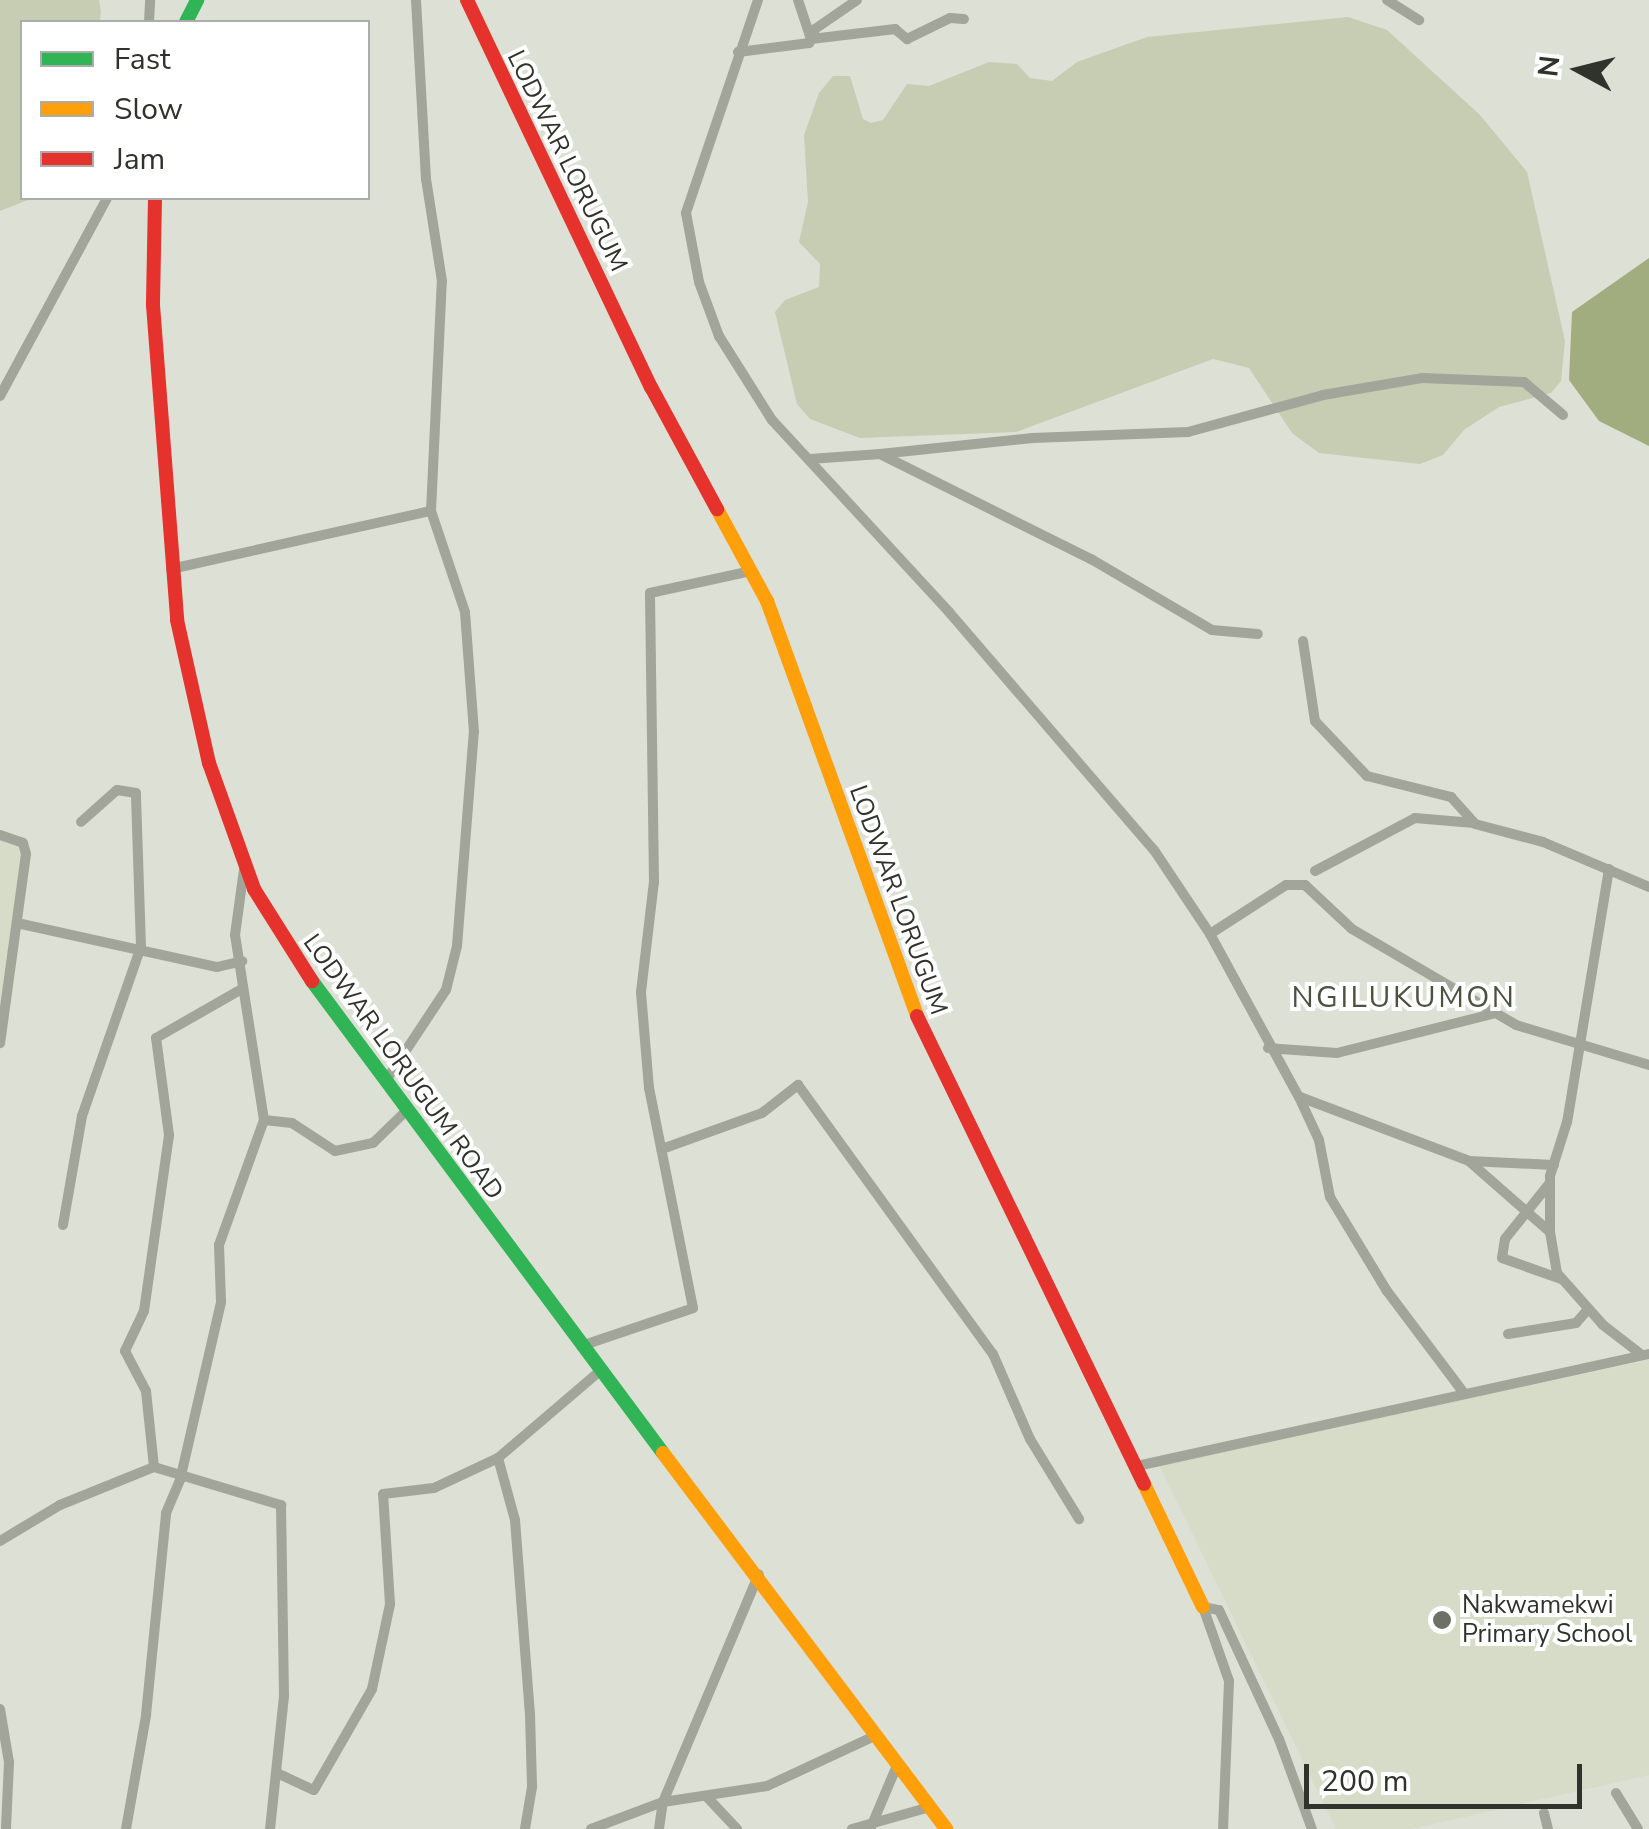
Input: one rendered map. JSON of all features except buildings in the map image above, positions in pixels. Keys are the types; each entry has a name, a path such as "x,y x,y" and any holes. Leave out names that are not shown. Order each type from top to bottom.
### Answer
{"main road":[{"name":"LODWAR LORUGUM","path":"467,0 652,386 751,571 780,634 898,979 1203,1607"},
{"name":"LODWAR LORUGUM ROAD","path":"154,200 153,304 171,568 204,745 244,868 284,942 406,1111 600,1371 760,1574 946,1829"}],"street":[{"path":"385,1082 446,990 457,946 474,732 466,612 431,511 442,282 426,179 416,0"},
{"path":"758,0 686,214 686,235 731,358 772,420 1112,800 1210,934 1268,1048 1299,1097 1318,1140 1330,1198 1387,1291 1464,1392"},
{"path":"798,0 811,39"},
{"path":"811,39 815,28 857,0"},
{"path":"1387,0 1419,20"},
{"path":"738,52 895,29 906,39 950,18 964,19"},
{"path":"0,396 106,200"},
{"path":"810,460 1188,432 1324,395 1422,378 1524,382 1563,414"},
{"path":"880,454 1090,559 1212,630 1258,634"},
{"path":"171,568 431,511"},
{"path":"581,1346 693,1308 662,1149 641,992 654,882 650,593 751,571"},
{"path":"1303,641 1315,720 1368,776 1451,797 1475,824"},
{"path":"64,1225 82,1116 141,947 136,793 117,790 81,822"},
{"path":"1315,871 1415,818 1475,824 1609,869 1649,887"},
{"path":"0,834 26,846 0,1043"},
{"path":"126,1829 146,1715 166,1513 180,1480 221,1302 218,1245 264,1120 235,935 244,868"},
{"path":"1609,869 1550,1184 1550,1232 1564,1280 1588,1309 1645,1354"},
{"path":"1210,934 1286,885 1305,885 1352,928 1495,1014 1576,1046 1649,1065"},
{"path":"17,923 217,966 242,962"},
{"path":"154,1467 146,1391 125,1351 144,1311 169,1136 156,1038 242,989"},
{"path":"1268,1048 1337,1053 1495,1014"},
{"path":"662,1149 762,1113 798,1085 993,1354 1030,1438 1079,1519"},
{"path":"1299,1097 1469,1161 1554,1164"},
{"path":"264,1120 292,1123 335,1151 373,1143 406,1111"},
{"path":"1469,1161 1524,1215 1550,1232"},
{"path":"1550,1184 1505,1239 1502,1258 1564,1280"},
{"path":"1508,1334 1576,1323 1588,1309"},
{"path":"1137,1466 1645,1354"},
{"path":"279,1774 314,1790 372,1689 390,1604 383,1494 434,1488 498,1458 600,1371"},
{"path":"498,1458 515,1520 530,1714 532,1787 525,1829"},
{"path":"0,1542 60,1505 154,1467 180,1480 281,1505 286,1551 279,1774 270,1829"},
{"path":"659,1829 663,1802 760,1574"},
{"path":"1203,1607 1219,1610 1279,1738 1312,1829"},
{"name":"LODWAR LORUGUM","path":"1203,1607 1229,1681 1222,1829"},
{"path":"0,1709 9,1762 6,1829"},
{"path":"591,1829 663,1802 767,1786 877,1735"},
{"path":"871,1826 898,1764"},
{"path":"1616,1793 1638,1829"},
{"path":"707,1797 737,1829"},
{"path":"852,1829 930,1807"},
{"path":"1544,1813 1548,1829"}],"shaded area":[{"path":"0,0 99,0 100,20 20,20 20,200 28,200 0,211"},
{"path":"1348,17 1387,30 1480,115 1527,172 1565,341 1561,381 1551,393 1499,407 1464,430 1443,455 1420,464 1319,453 1292,433 1249,368 1213,359 1016,432 860,438 810,419 797,404 775,312 785,300 819,287 820,264 799,242 808,202 804,135 819,93 833,76 850,76 863,119 871,123 883,120 907,84 929,86 989,62 1017,64 1030,78 1052,81 1077,62 1147,37"},
{"path":"1649,258 1649,446 1599,421 1569,380 1572,312"},
{"path":"0,840 23,849 0,1007"},
{"name":"Nakwamekwi Primary School","path":"1649,1360 1649,1775 1411,1829 1336,1829 1159,1465"}],"traffic: fast":[{"path":"187,20 197,0"},
{"path":"312,981 663,1453"}],"traffic: slow":[{"path":"717,509 767,601 917,1016"},
{"path":"663,1453 946,1829"},
{"path":"1144,1484 1203,1607"}],"traffic: jam":[{"path":"467,0 651,387 717,509"},
{"path":"155,200 153,305 177,620 209,763 254,889 312,981"},
{"path":"917,1016 1144,1484"}],"place":[{"name":"Nakwamekwi Primary School","path":"1442,1620"}],"district":[{"name":"NGILUKUMON","path":"1404,998"}]}
